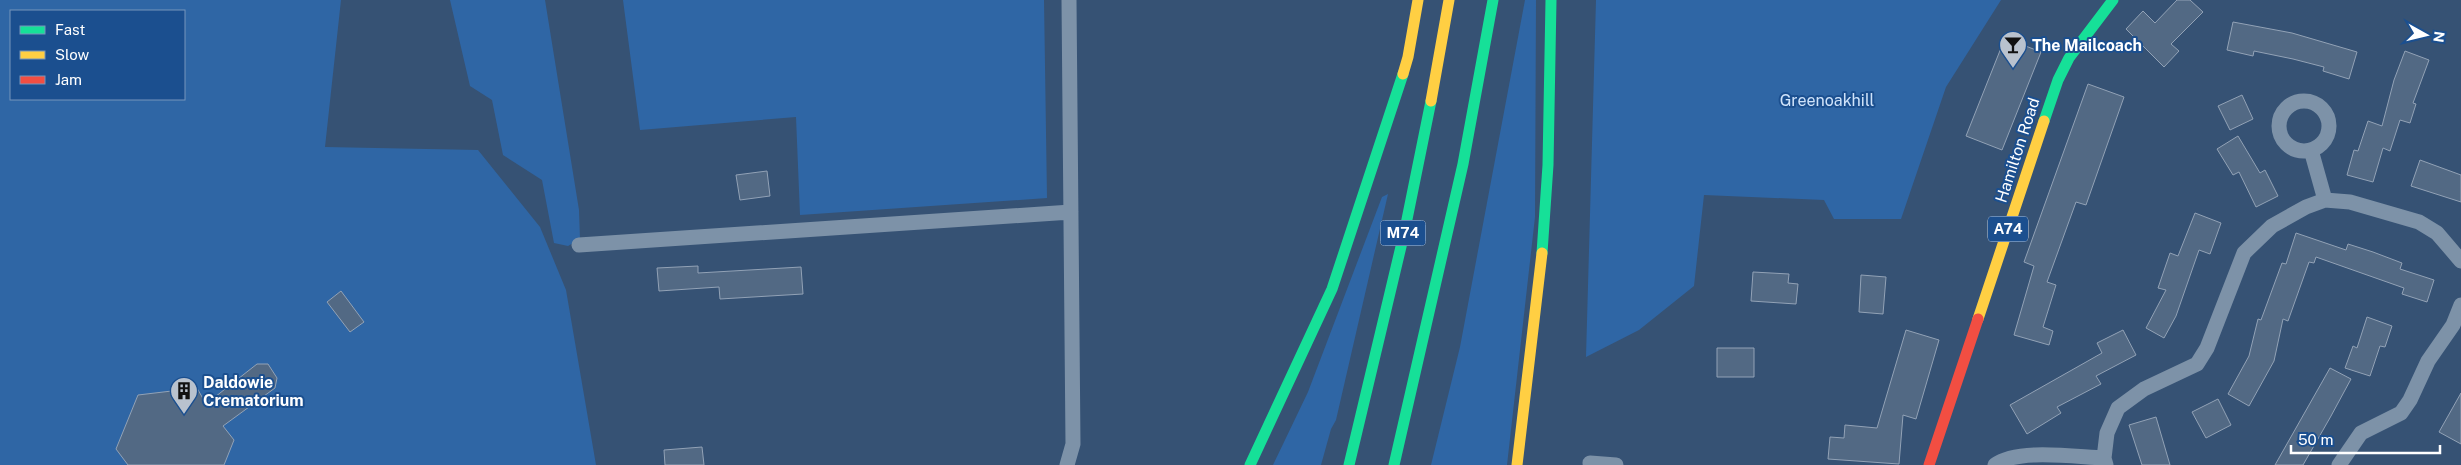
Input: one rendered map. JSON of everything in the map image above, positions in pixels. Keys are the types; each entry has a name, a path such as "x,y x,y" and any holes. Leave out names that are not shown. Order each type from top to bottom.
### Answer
{"main road":[{"path":"1401,28 1406,0"},
{"path":"1375,162 1408,57 1418,0"},
{"name":"M74","path":"1349,465 1374,366 1417,167 1449,0"},
{"name":"M74","path":"1394,465 1463,164 1493,0"},
{"path":"1517,465 1536,325 1545,220 1551,99 1551,0"},
{"name":"Hamilton Road","path":"1929,465 2058,80 2069,58 2113,0"},
{"name":"M74","path":"1250,465 1332,289 1375,162 1396,56"}],"street":[{"path":"1067,465 1073,444 1069,0"},
{"path":"2312,150 2325,200"},
{"path":"1996,465 2002,460 2022,456 2105,461 2107,433 2118,408 2144,389 2197,364 2207,348 2244,253 2272,226 2306,206 2325,200 2350,202 2419,222 2437,234 2461,261"},
{"path":"579,245 1071,212"},
{"path":"2339,465 2361,434 2400,413 2410,400 2428,361 2453,325 2461,305"},
{"path":"1590,463 1616,465"}],"green space":[{"path":"0,0 341,0 325,147 478,150 540,227 566,290 596,465 0,465"},
{"path":"450,0 545,0 579,210 580,239 568,246 554,243 542,180 503,155 492,100 470,86"},
{"path":"623,0 1044,0 1047,198 800,215 796,117 640,130"},
{"path":"1525,0 1536,0 1535,217 1507,465 1431,465 1460,347"},
{"name":"Greenoakhill","path":"1596,0 2001,0 1946,87 1901,219 1834,219 1824,200 1704,195 1694,286 1639,330 1586,357"},
{"path":"1388,194 1336,420 1331,429 1321,465 1273,465 1308,392 1382,197"}],"building":[{"path":"2177,0 2190,0 2203,12 2171,44 2179,51 2164,67 2126,29 2143,11 2155,23"},
{"path":"2233,22 2292,33 2357,52 2349,79 2323,71 2324,67 2293,59 2254,51 2253,56 2227,50"},
{"path":"2005,38 2041,52 2002,150 1966,136"},
{"path":"2405,51 2429,60 2413,103 2416,104 2410,123 2400,120 2390,151 2383,148 2373,182 2347,175 2354,150 2358,151 2368,121 2382,126 2394,80"},
{"path":"2088,84 2124,97 2086,205 2076,202 2047,282 2056,285 2043,327 2053,331 2049,345 2014,335 2034,266 2024,262"},
{"path":"2242,95 2253,119 2230,130 2218,106"},
{"path":"2238,136 2260,173 2265,170 2278,196 2256,207 2239,172 2233,175 2217,149"},
{"path":"2420,160 2461,175 2461,202 2411,186"},
{"path":"767,171 770,196 740,200 736,175"},
{"path":"2195,213 2221,223 2210,254 2199,250 2176,316 2164,338 2146,328 2166,290 2158,288 2170,253 2178,256"},
{"path":"2296,233 2346,250 2348,244 2373,252 2402,263 2400,269 2434,280 2427,302 2402,294 2404,288 2316,257 2314,263 2309,262 2288,321 2283,319 2274,361 2249,406 2228,394 2249,356 2258,319 2261,320 2282,263 2286,264"},
{"path":"698,266 698,273 801,267 803,294 720,299 719,287 659,291 657,268"},
{"path":"1753,272 1789,274 1788,283 1798,284 1796,304 1751,301"},
{"path":"1861,275 1886,277 1883,314 1859,312"},
{"path":"341,291 364,322 350,332 327,302"},
{"path":"2367,317 2392,326 2385,347 2380,346 2370,376 2345,368 2353,346 2357,348"},
{"path":"1906,330 1939,340 1916,419 1903,415 1899,464 1828,459 1830,437 1844,438 1845,425 1877,428"},
{"path":"2123,330 2136,355 2096,376 2101,384 2057,407 2061,413 2027,434 2010,405 2102,353 2097,343"},
{"path":"1717,348 1754,348 1754,377 1717,377"},
{"name":"Daldowie Crematorium","path":"257,364 268,364 277,378 275,388 223,426 234,440 224,465 128,465 116,449 138,395 197,388 206,404"},
{"path":"2330,368 2351,379 2331,416 2303,465 2275,465"},
{"path":"2461,393 2461,444 2439,432"},
{"path":"2218,399 2231,425 2206,438 2192,412"},
{"path":"2156,417 2170,465 2142,465 2129,425"},
{"path":"702,447 704,465 665,465 664,450"}],"traffic: fast":[{"path":"1394,465 1463,164 1493,0"},
{"path":"1542,253 1548,165 1551,0"},
{"path":"2044,121 2058,80 2069,58 2113,0"},
{"path":"1250,465 1332,289 1403,74"},
{"path":"1349,465 1404,234 1431,101"}],"traffic: slow":[{"path":"1403,74 1408,57 1418,0"},
{"path":"1431,101 1449,0"},
{"path":"1978,319 2044,121"},
{"path":"1517,465 1542,253"}],"traffic: jam":[{"path":"1929,465 1978,319"}],"place":[{"name":"The Mailcoach","path":"2013,69"},
{"name":"Daldowie Crematorium","path":"184,415"}]}
